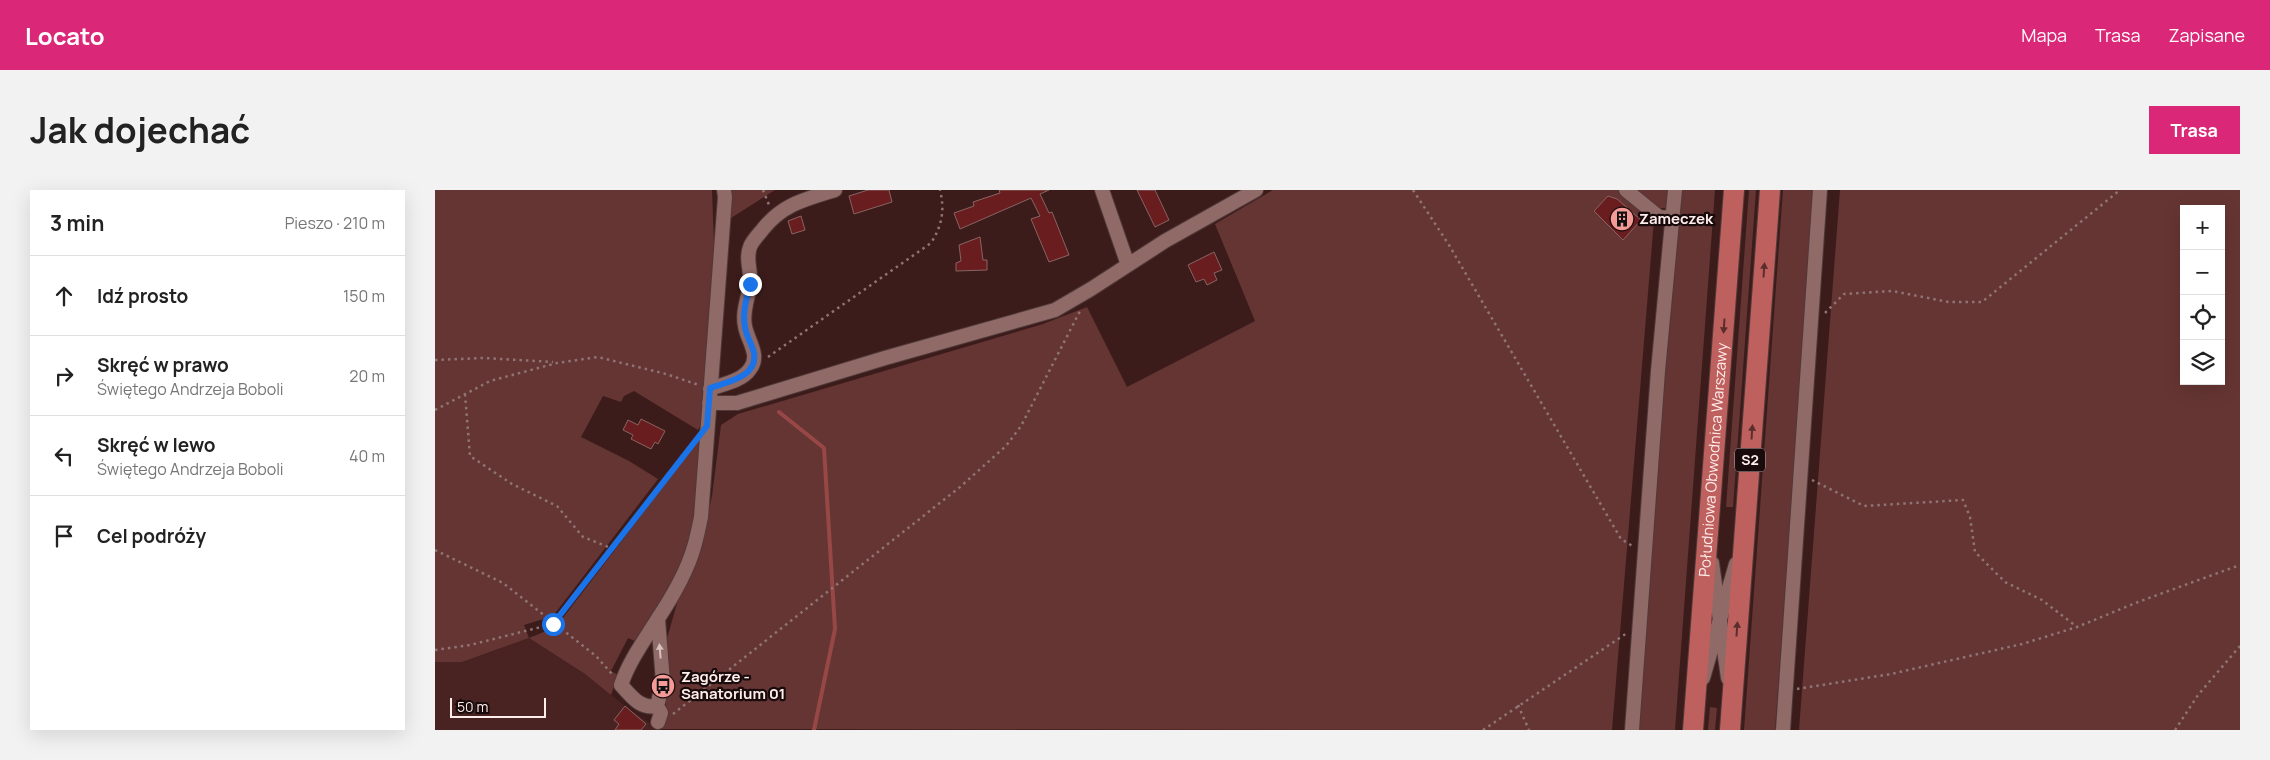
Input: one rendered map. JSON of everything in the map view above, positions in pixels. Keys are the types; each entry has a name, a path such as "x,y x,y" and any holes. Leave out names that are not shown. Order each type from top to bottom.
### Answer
{"highway":[{"name":"Południowa Obwodnica Warszawy","path":"1693,730 1734,190"},
{"name":"S2","path":"1730,730 1771,190"}],"street":[{"path":"657,706 648,708 639,704 621,685 625,672 641,643 658,619 694,548 701,517 724,190"},
{"path":"710,388 744,376 752,368 754,358 745,328 744,312 750,284 748,259 750,247 774,216 782,209 835,190"},
{"path":"1101,190 1128,265"},
{"path":"709,403 737,403 885,358 1055,310 1165,241 1256,190"},
{"path":"1626,190 1659,217 1672,218"},
{"path":"1632,730 1644,554 1675,190"},
{"path":"1783,730 1809,328 1820,190"},
{"path":"1708,533 1732,708"},
{"path":"1695,705 1744,535"},
{"path":"658,619 663,682 657,706 661,713 658,722"}],"path":[{"path":"763,190 774,216"},
{"path":"752,368 931,243 938,233 944,212 940,190"},
{"path":"1413,190 1449,244 1621,539 1644,554"},
{"path":"1809,328 1845,294 1892,290 1949,302 1982,302 2120,190"},
{"path":"658,722 676,712 830,592 960,487 1006,446 1021,426 1091,289"},
{"path":"435,410 490,381 557,362 598,357 667,374 710,388"},
{"path":"435,360 483,358 557,362"},
{"path":"465,394 469,456 512,484 557,506 583,537 611,548"},
{"path":"435,650 470,645 553,624 707,426"},
{"path":"1801,474 1864,506 1963,500 1969,517 1975,552 2005,582 2042,600 2077,627"},
{"path":"435,550 503,584 596,656 621,685"},
{"path":"1786,690 1891,674 2022,644 2077,627 2138,602 2240,565"},
{"path":"1483,730 1639,625"},
{"path":"2175,730 2198,695 2240,646"},
{"path":"1518,705 1529,730"}],"shaded area":[{"path":"435,190 712,190 714,244 701,425 698,430 634,391 624,396 621,402 603,396 581,437 629,461 658,479 553,616 524,625 529,638 462,662 435,662"},
{"path":"732,190 775,190 731,218"},
{"path":"1273,190 1671,190 1668,208 1655,208 1612,730 659,729 666,712 666,642 678,600 701,546 712,496 721,425 738,414 1043,324 1087,307 1127,387 1255,321 1215,224"},
{"path":"1681,190 1715,190 1675,730 1636,730 1669,307"},
{"path":"1749,190 1756,190 1733,507 1726,507"},
{"path":"1783,190 1814,190 1775,730 1744,730"},
{"path":"1840,190 2240,190 2240,730 1799,730"},
{"path":"702,436 692,525 680,566 657,610 637,642 628,638 611,671 618,675 611,695 585,674 529,638 556,627"},
{"path":"529,638 585,674 630,710 660,730 435,730 435,662 462,662"},
{"path":"1710,707 1717,708 1715,730 1708,730"}],"building":[{"path":"868,190 889,190 892,202 854,214 849,196"},
{"path":"999,190 1049,190 1040,194 1049,213 1052,212 1069,255 1049,262 1031,219 1040,216 1031,198 960,229 954,213 974,206 973,202 1000,193"},
{"path":"1137,190 1155,190 1169,220 1155,227"},
{"name":"Zameczek","path":"1608,196 1617,199 1641,220 1623,240 1594,211"},
{"path":"801,216 805,230 792,234 788,221"},
{"path":"980,237 983,260 987,260 987,270 956,271 956,263 961,261 959,245"},
{"path":"1214,252 1222,270 1214,273 1217,280 1207,285 1204,279 1196,282 1188,265"},
{"path":"641,419 665,431 658,444 655,442 651,449 631,439 633,435 623,430 628,420 638,425"},
{"path":"625,706 646,724 641,730 615,730 619,724 614,720"}],"waterway":[{"path":"779,412 824,448 835,629 814,730"}],"place":[{"name":"Zameczek","path":"1622,219"},
{"name":"Zagórze - Sanatorium 01","path":"663,686"}],"route":[{"path":"553,624 707,426 710,388 744,376 752,368 754,358 745,328 744,312 750,284"}]}
